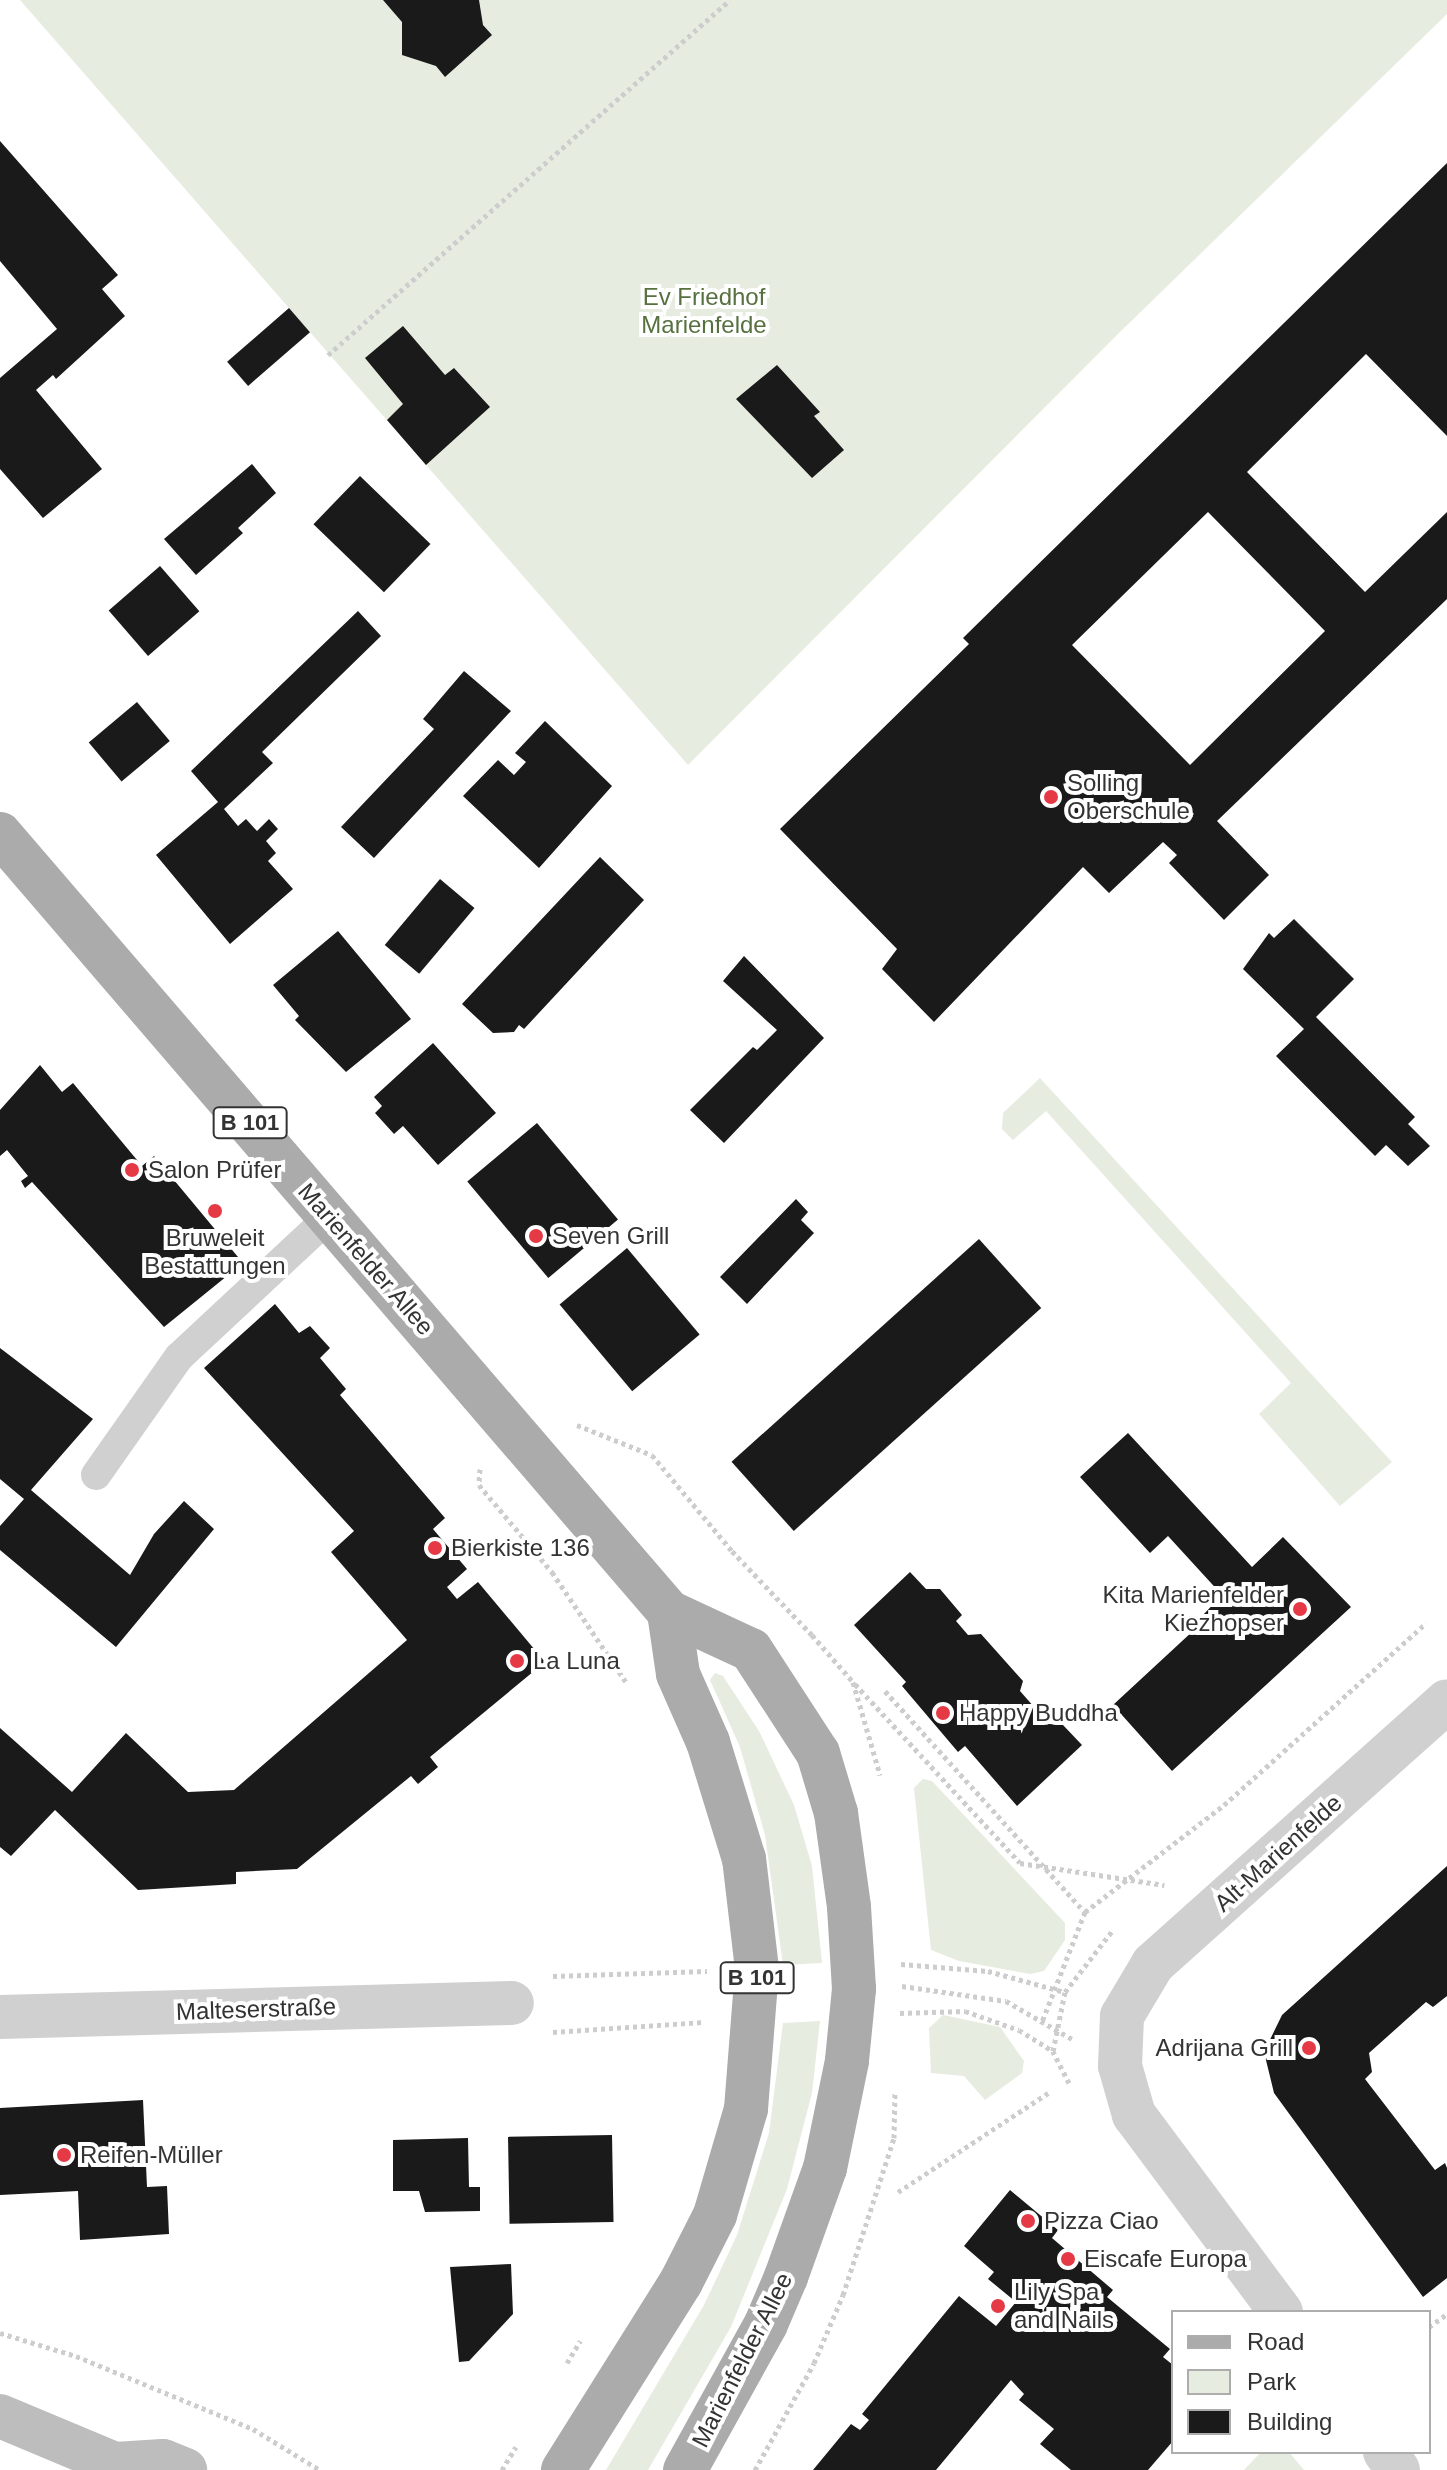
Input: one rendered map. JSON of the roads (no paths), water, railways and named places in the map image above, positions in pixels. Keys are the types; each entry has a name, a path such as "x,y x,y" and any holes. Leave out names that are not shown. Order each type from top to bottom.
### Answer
{"main road":[{"name":"Marienfelder Allee","path":"0,834 669,1612 751,1650 818,1753 836,1813 854,1989 843,2086 811,2215 766,2324 685,2470"},
{"name":"B 101","path":"563,2470 681,2282 715,2215 746,2109 753,2057 757,1954 744,1859 704,1730 678,1674 669,1612"},
{"path":"0,2416 116,2467 163,2461 185,2470"}],"street":[{"name":"Alt-Marienfelde","path":"1279,2310 1151,2143 1134,2115 1120,2066 1122,2016 1153,1964 1447,1701"},
{"name":"Malteserstraße","path":"0,2017 512,2003"}],"lane":[{"path":"96,1475 179,1357 329,1217"}],"place":[{"name":"Solling Oberschule","path":"1051,797"},
{"name":"Salon Prüfer","path":"132,1170"},
{"name":"Bruweleit Bestattungen","path":"215,1211"},
{"name":"Seven Grill","path":"536,1236"},
{"name":"Bierkiste 136","path":"435,1548"},
{"name":"Kita Marienfelder Kiezhopser","path":"1300,1609"},
{"name":"La Luna","path":"517,1661"},
{"name":"Happy Buddha","path":"943,1713"},
{"name":"Adrijana Grill","path":"1309,2048"},
{"name":"Reifen-Müller","path":"64,2155"},
{"name":"Pizza Ciao","path":"1028,2221"},
{"name":"Eiscafe Europa","path":"1068,2259"},
{"name":"Lily Spa and Nails","path":"998,2306"}],"park label":[{"name":"Ev Friedhof Marienfelde","path":"704,311"}]}
